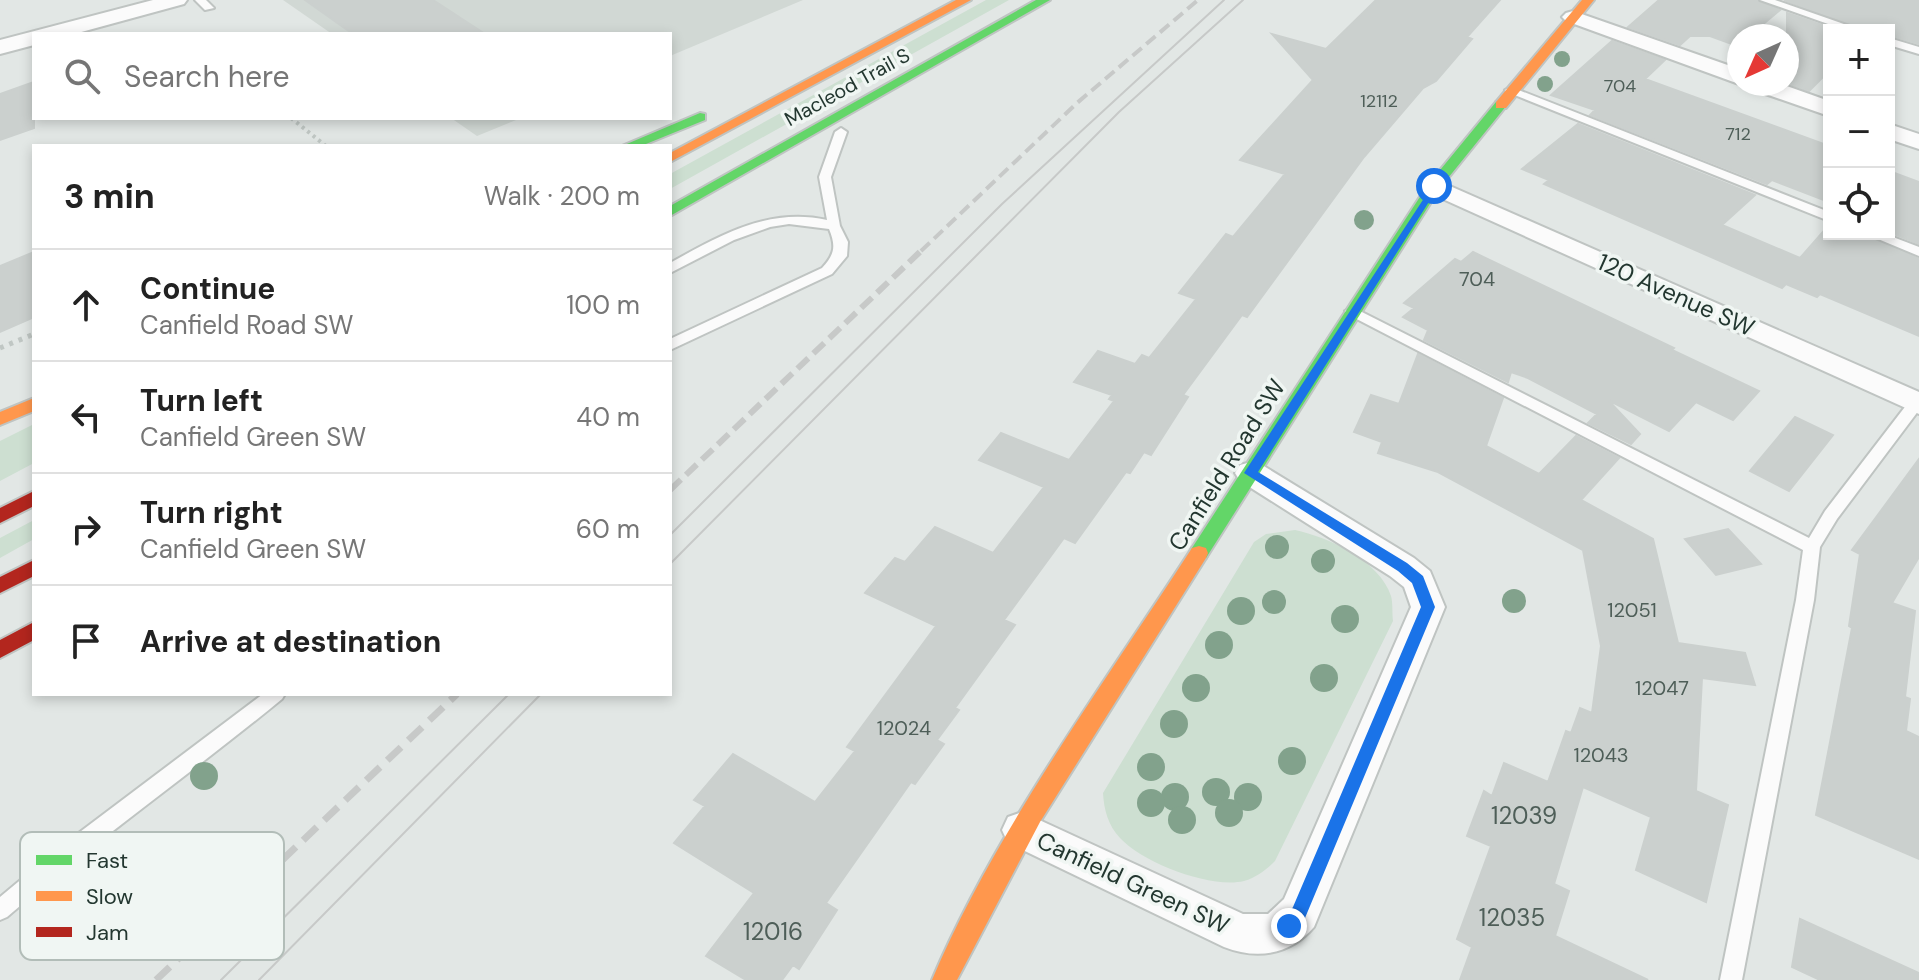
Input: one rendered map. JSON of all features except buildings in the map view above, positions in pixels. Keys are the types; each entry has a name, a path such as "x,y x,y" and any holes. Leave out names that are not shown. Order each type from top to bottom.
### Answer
{"main road":[{"name":"Macleod Trail S","path":"672,157 965,0"},
{"name":"Macleod Trail S","path":"672,211 1044,0"},
{"name":"Canfield Road SW","path":"944,980 978,907 1022,830 1352,311 1434,186 1581,8"},
{"path":"634,144 902,34"},
{"path":"810,157 884,92"},
{"path":"0,419 32,405"},
{"path":"0,516 32,499"},
{"path":"0,586 32,568"},
{"path":"0,650 32,631"}],"street":[{"path":"57,32 177,0"},
{"path":"1581,8 1727,72"},
{"path":"0,47 32,39"},
{"path":"1793,96 1823,107"},
{"path":"1895,133 1919,142"},
{"name":"120 Avenue SW","path":"1434,186 1918,404"},
{"name":"Canfield Green SW","path":"1022,830 1239,933 1272,935 1289,926 1299,913 1428,607 1418,580 1402,567 1251,473"}],"lane":[{"path":"1765,0 1838,24"},
{"path":"1895,43 1919,51"},
{"path":"1511,90 1823,215"},
{"path":"672,344 827,271 840,256 841,242 834,226 825,177 841,132"},
{"path":"672,268 753,226 810,219 834,226"},
{"path":"1888,240 1919,252"},
{"path":"1352,311 1812,547"},
{"path":"1731,980 1805,600 1812,547 1831,515 1918,404"},
{"path":"95,832 273,696"},
{"path":"0,910 20,892"}],"path":[{"path":"294,120 324,144"},
{"path":"0,348 32,335"}],"shaded area":[{"path":"283,0 803,0 672,55 672,32 329,32"},
{"path":"454,120 516,120 477,136"}],"green space":[{"path":"986,0 1009,0 672,188 672,173"},
{"path":"32,425 32,464 0,481 0,441"},
{"path":"32,521 32,540 0,558 0,538"},
{"path":"1295,530 1322,538 1351,552 1376,572 1391,596 1393,621 1275,861 1261,873 1244,881 1196,878 1161,865 1120,838 1107,817 1103,793 1254,542 1266,534"}],"tram line":[{"path":"672,533 1002,204 1224,0"},
{"path":"672,562 1119,112 1243,0"},
{"path":"284,917 507,696"},
{"path":"284,955 539,696"},
{"path":"221,980 241,960"},
{"path":"259,980 279,960"}],"railway":[{"path":"921,251 1077,103 1198,0"},
{"path":"672,488 923,249"},
{"path":"284,858 455,696"},
{"path":"156,980 177,960"}],"traffic: fast":[{"path":"672,211 1044,0"},
{"path":"1199,553 1434,186 1501,105"},
{"path":"634,144 700,117"}],"traffic: slow":[{"path":"672,157 965,0"},
{"path":"1501,105 1588,0"},
{"path":"0,419 32,405"},
{"path":"944,980 971,924 1032,815 1199,553"}],"traffic: jam":[{"path":"0,516 32,499"},
{"path":"0,586 32,568"},
{"path":"0,650 32,631"}],"route":[{"path":"1289,926 1299,913 1428,607 1418,580 1402,567 1251,473 1434,186"}]}
